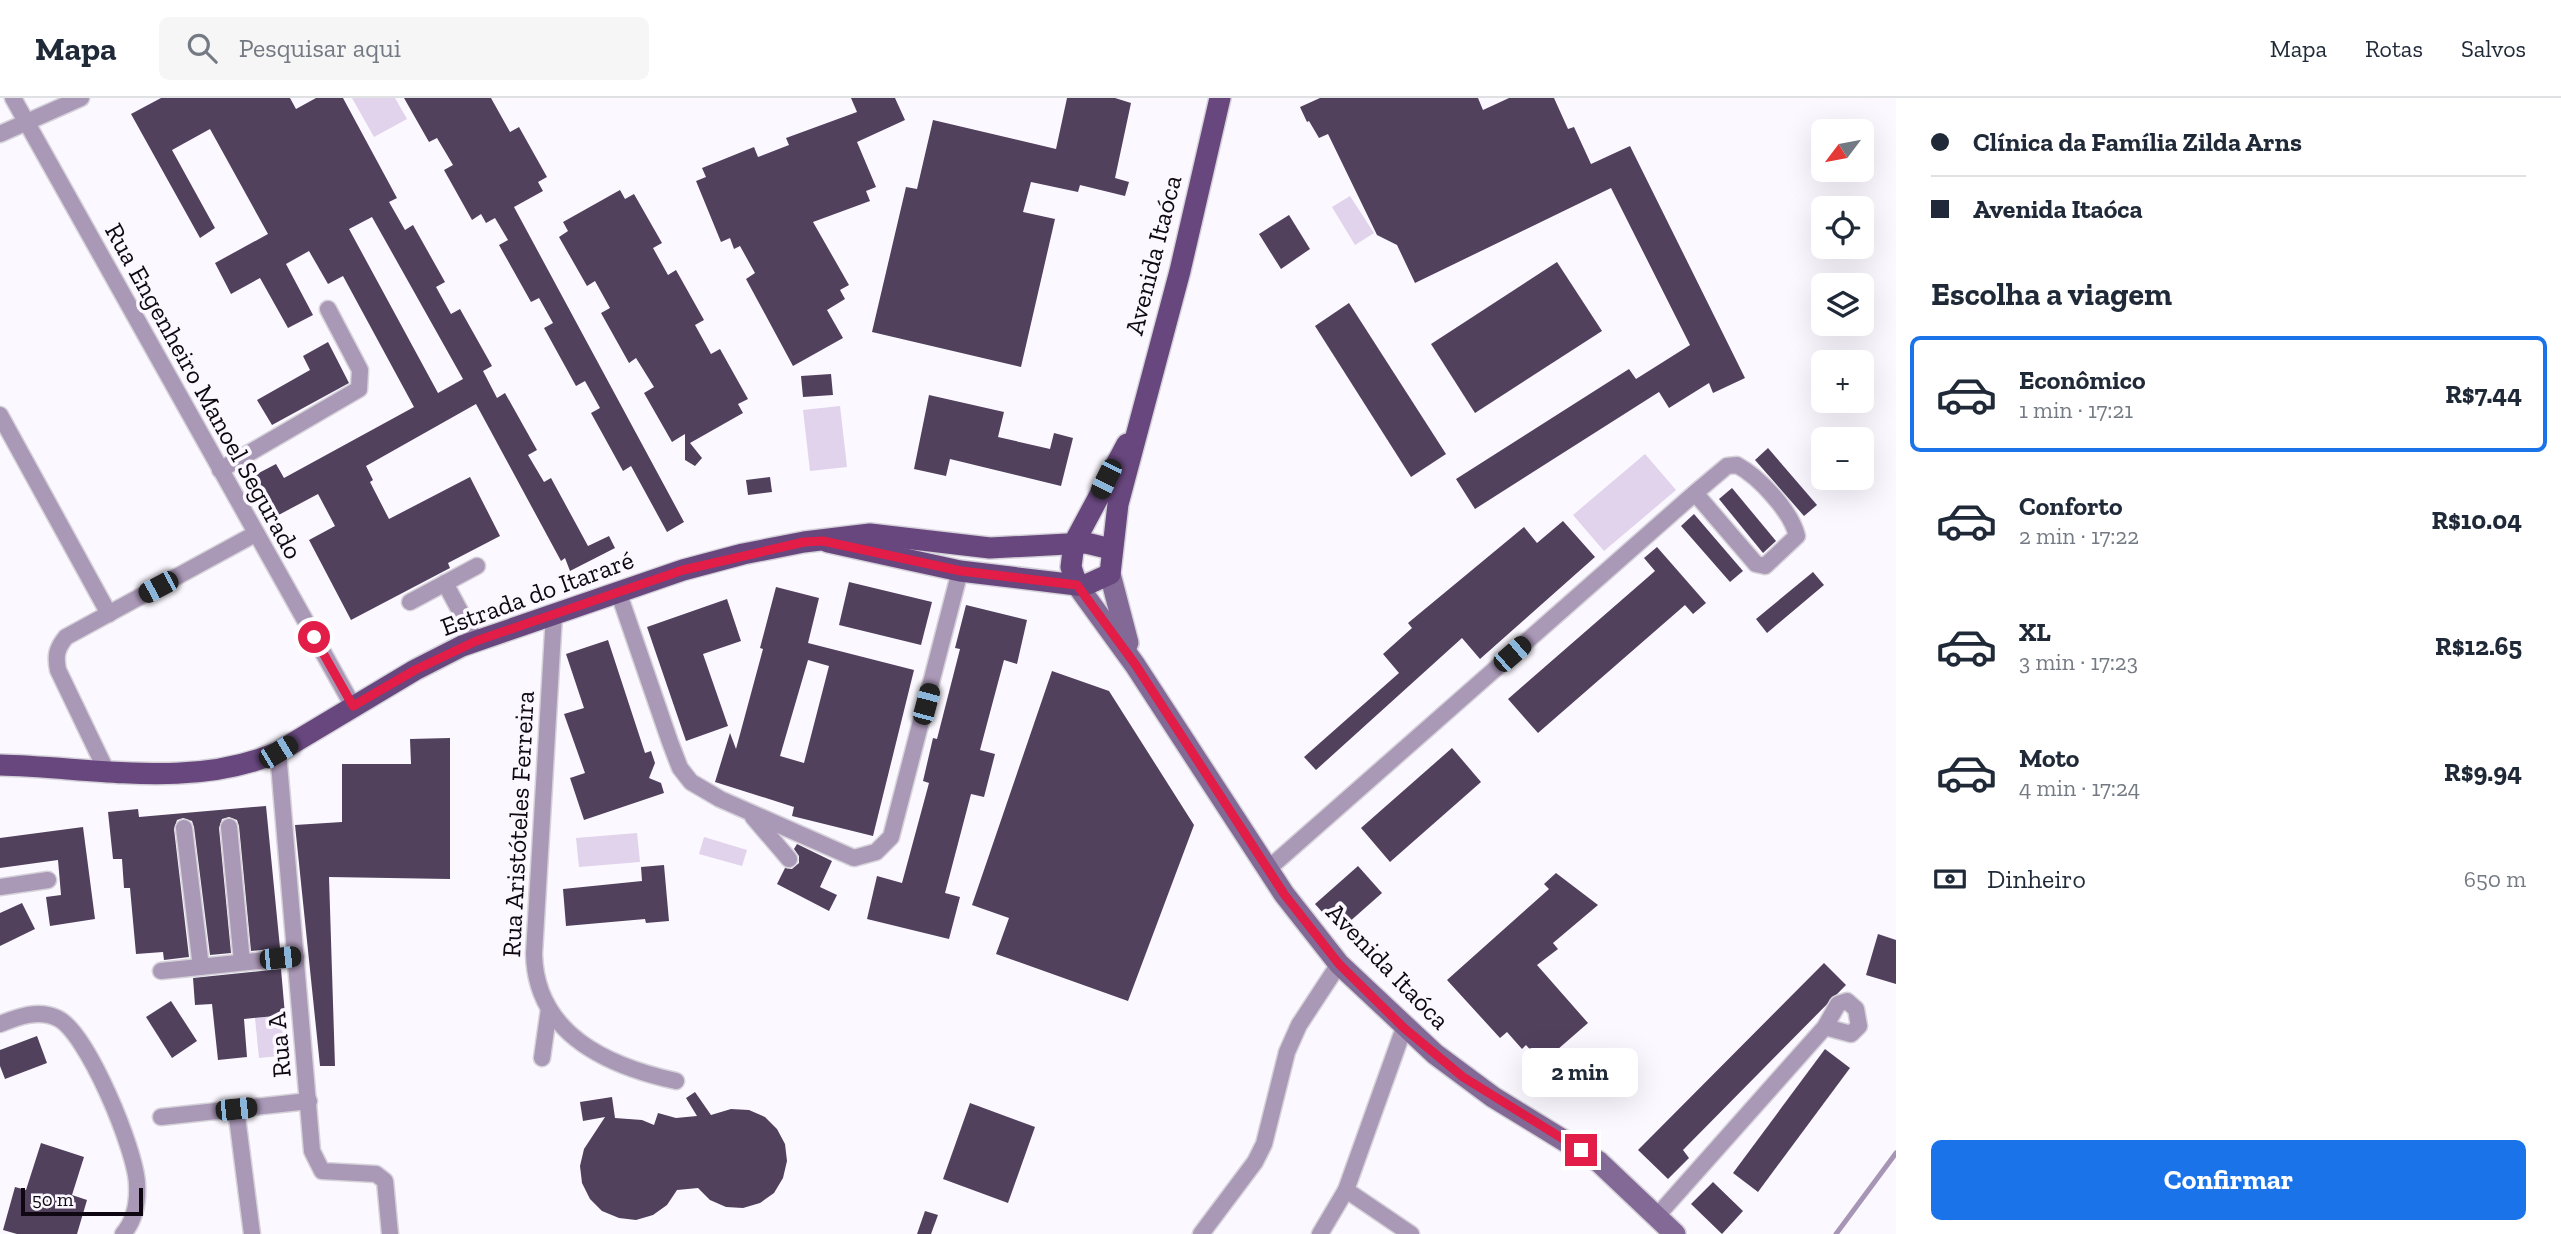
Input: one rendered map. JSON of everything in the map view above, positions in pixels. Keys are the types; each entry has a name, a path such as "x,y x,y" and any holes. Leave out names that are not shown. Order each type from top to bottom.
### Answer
{"main road":[{"name":"Avenida Itaóca","path":"1111,549 1138,424 1180,271 1220,98"},
{"name":"Avenida Itaóca","path":"1138,424 1106,479 1074,543 1071,567 1077,585 1135,664 1268,869 1339,964 1404,1028 1463,1077 1599,1162 1675,1234"},
{"name":"Estrada do Itararé","path":"0,765 192,773 240,766 278,752 415,670 476,641 620,594 683,570 743,554 870,534 990,548 1074,543 1111,549"},
{"name":"Estrada do Itararé","path":"823,541 961,571 1077,585 1093,582 1110,574"},
{"path":"1110,574 1111,549"},
{"name":"Avenida Itaóca","path":"1110,574 1114,597 1135,664"}],"street":[{"name":"Rua Engenheiro Manoel Segurado","path":"13,98 353,706"},
{"path":"0,134 26,120 81,98"},
{"path":"220,470 359,389 360,370 328,309"},
{"path":"0,415 109,614"},
{"path":"1268,869 1695,493 1727,467 1737,465 1748,471 1788,516 1797,536 1765,566 1756,564 1695,493"},
{"path":"106,770 58,670 55,656 66,637 255,534"},
{"path":"410,602 477,566"},
{"path":"620,594 680,768 698,787 854,858 876,852 887,842 961,571"},
{"path":"445,583 476,641"},
{"name":"Rua Aristóteles Ferreira","path":"554,615 534,954 539,990 549,1009 576,1039 595,1053 648,1075 677,1081"},
{"name":"Rua A","path":"278,752 314,1160 322,1171 376,1174 386,1181 390,1234"},
{"path":"750,812 789,859"},
{"path":"229,827 242,962"},
{"path":"184,828 201,967"},
{"path":"0,887 48,880"},
{"path":"161,971 296,957"},
{"path":"1201,1234 1255,1162 1264,1144 1287,1052 1305,1014 1339,964"},
{"path":"542,1058 549,1009"},
{"path":"0,1024 21,1015 42,1014 57,1017 79,1037 125,1137 135,1166 136,1208 123,1234"},
{"path":"1657,1216 1825,1027"},
{"path":"1320,1234 1346,1190 1404,1028"},
{"path":"161,1116 309,1101"},
{"path":"236,1109 252,1234"},
{"path":"1346,1190 1411,1234"}],"shaded area":[{"path":"352,98 395,98 407,119 374,137"},
{"path":"1350,196 1374,233 1355,245 1332,207"},
{"path":"840,406 847,467 810,471 803,410"},
{"path":"1645,454 1676,490 1604,551 1573,515"},
{"path":"637,833 640,862 579,867 576,838"},
{"path":"704,837 747,850 742,866 699,854"},
{"path":"285,1015 289,1055 259,1058 255,1018"}],"building":[{"path":"161,98 290,98 296,109 316,98 343,98 397,198 389,202 405,230 413,225 445,282 436,287 451,314 460,309 492,366 483,371 497,398 505,393 537,450 528,455 544,482 551,478 588,546 609,536 615,548 570,571 565,558 561,561 476,404 366,466 373,480 370,482 389,519 470,477 500,536 448,563 450,568 351,620 309,540 335,526 318,494 273,518 251,477 276,464 284,478 414,407 343,276 328,284 309,251 286,264 313,315 288,328 260,278 231,294 215,263 268,234 210,129 172,150 215,228 200,238 131,114","holes":["372,217 463,379 438,393 349,229"]},
{"path":"404,98 491,98 510,132 519,127 547,177 538,182 543,191 514,207 684,522 667,532 631,466 623,471 591,413 600,408 585,381 576,386 544,328 553,323 539,298 531,302 499,245 508,240 495,218 486,223 481,214 472,220 444,170 453,165 437,138 429,142"},
{"path":"851,98 895,98 905,120 857,142 876,187 866,191 870,201 813,222 849,285 840,290 845,299 827,310 843,338 793,366 746,279 755,273 740,246 734,249 730,238 721,242 696,181 706,177 702,168 754,147 758,157 789,145 786,138 857,112"},
{"path":"1067,98 1115,98 1131,103 1115,178 1129,182 1125,196 1080,185 1078,192 1031,182 1023,212 1055,219 1021,367 872,332 906,187 917,189 933,120 1056,149"},
{"path":"1320,98 1478,98 1483,110 1509,98 1554,98 1568,129 1574,127 1591,164 1630,146 1745,378 1713,393 1709,383 1669,408 1659,392 1475,509 1456,479 1629,369 1636,379 1690,345 1611,188 1415,283 1397,245 1377,235 1328,134 1319,138 1309,121 1307,122 1300,107"},
{"path":"620,190 625,199 634,194 662,243 653,248 668,275 676,270 704,320 695,325 711,354 720,349 748,399 738,404 743,413 690,443 702,458 695,466 685,460 685,434 672,442 644,393 654,387 636,358 629,363 601,313 610,308 595,281 587,286 559,237 568,231 563,222"},
{"path":"1289,215 1310,249 1281,269 1259,234"},
{"path":"1557,262 1602,331 1475,413 1431,344"},
{"path":"1349,303 1446,454 1411,477 1315,326"},
{"path":"328,342 349,383 272,425 257,400 310,370 303,356"},
{"path":"831,374 833,395 803,397 801,376"},
{"path":"929,395 1004,412 998,437 1050,449 1054,433 1073,438 1061,486 950,459 946,476 914,469"},
{"path":"1768,448 1817,505 1804,516 1755,460"},
{"path":"770,477 772,492 748,495 746,480"},
{"path":"1732,488 1776,541 1763,553 1719,499"},
{"path":"1694,514 1743,571 1730,582 1681,526"},
{"path":"1563,521 1595,557 1480,659 1462,638 1316,770 1304,757 1399,673 1383,654 1412,628 1408,623 1524,527 1537,543"},
{"path":"1657,547 1706,603 1693,614 1685,605 1538,733 1508,699 1655,571 1644,558"},
{"path":"1813,572 1824,585 1767,633 1756,619"},
{"path":"849,582 932,602 921,645 839,625"},
{"path":"776,587 819,598 808,643 914,670 873,836 792,816 794,807 715,782 730,733 736,749 763,649 760,648","holes":["808,660 829,666 804,763 780,756"]},
{"path":"727,599 741,641 703,654 728,726 686,741 647,627"},
{"path":"966,605 1027,620 1017,664 1004,660 980,750 995,754 984,797 971,794 945,893 960,897 949,939 867,919 877,876 902,883 929,783 923,781 933,738 937,739 960,649 955,648"},
{"path":"608,640 645,753 651,751 655,763 649,778 661,783 664,793 584,820 570,778 585,773 564,714 584,708 566,654"},
{"path":"1052,671 1109,691 1194,825 1128,1001 996,954 1009,918 972,905"},
{"path":"450,738 450,879 329,877 335,1066 320,1066 295,825 342,822 342,764 411,764 410,739"},
{"path":"1452,748 1481,782 1390,862 1361,828"},
{"path":"266,806 280,948 251,951 239,826 237,820 229,817 222,819 219,828 231,953 210,955 194,827 192,821 183,818 177,820 174,829 189,957 164,960 163,952 136,954 130,888 124,888 122,859 113,859 108,812 138,809 139,817"},
{"path":"83,827 95,919 50,926 46,897 61,895 58,860 0,868 0,838"},
{"path":"797,844 832,861 820,887 837,895 829,911 777,884 785,868 792,869 799,863 799,856 794,849"},
{"path":"664,865 669,921 646,923 645,919 566,926 563,889 642,881 641,867"},
{"path":"1358,866 1382,893 1339,931 1315,904"},
{"path":"1556,873 1598,905 1553,943 1558,949 1537,965 1588,1023 1542,1063 1526,1045 1522,1049 1507,1032 1500,1038 1447,980 1549,889 1544,884"},
{"path":"22,903 35,929 0,946 0,913"},
{"path":"1878,934 1896,940 1896,984 1866,975"},
{"path":"1824,963 1846,985 1683,1150 1689,1158 1668,1179 1638,1150"},
{"path":"281,969 285,1015 244,1019 247,1057 218,1060 212,1004 195,1005 193,978"},
{"path":"171,1001 197,1041 172,1058 146,1017"},
{"path":"37,1036 47,1063 5,1079 0,1066 0,1050"},
{"path":"1825,1049 1850,1068 1758,1192 1733,1173"},
{"path":"695,1092 711,1115 731,1109 749,1110 765,1117 777,1129 785,1144 787,1161 783,1178 774,1193 760,1203 743,1208 726,1207 710,1200 698,1188 677,1190 667,1205 653,1215 636,1220 619,1218 602,1211 590,1199 582,1183 580,1166 584,1149 605,1117 583,1121 580,1102 612,1097 615,1118 642,1120 654,1125 658,1113 676,1118 697,1116 686,1098"},
{"path":"970,1103 1035,1127 1008,1203 943,1179"},
{"path":"41,1143 84,1157 72,1195 87,1200 77,1234 17,1234 3,1230 15,1187 26,1190"},
{"path":"1713,1182 1743,1211 1722,1234 1691,1204"},
{"path":"925,1211 938,1215 931,1234 917,1234"}],"waterway":[{"path":"1836,1234 1896,1153"}],"route":[{"path":"314,637 353,706 415,670 476,641 620,594 683,570 804,542 823,541 961,571 1077,585 1135,664 1284,894 1339,964 1404,1028 1463,1077 1515,1112 1581,1150"}]}
